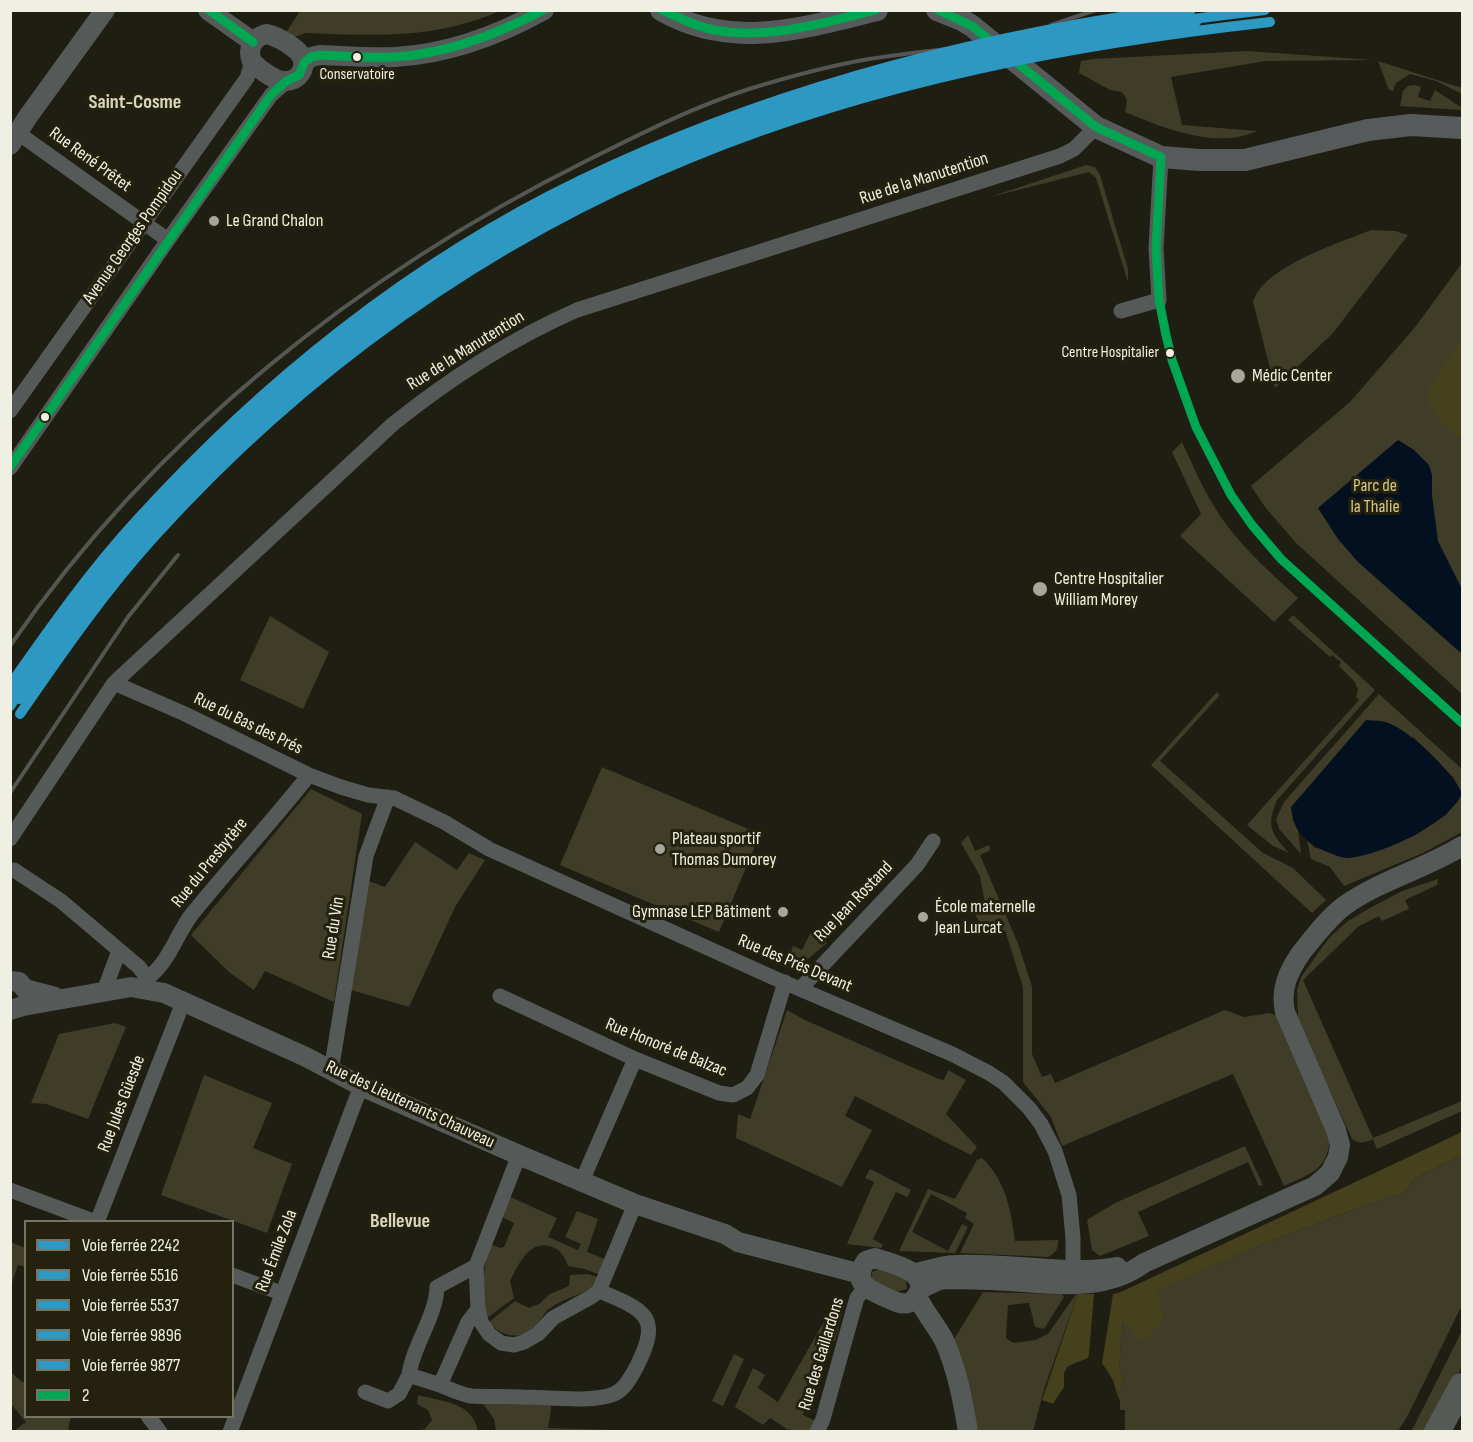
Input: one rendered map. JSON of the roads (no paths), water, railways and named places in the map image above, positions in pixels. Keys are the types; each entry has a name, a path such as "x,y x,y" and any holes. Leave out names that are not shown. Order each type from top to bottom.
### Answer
{"main road":[{"path":"661,10 694,24 716,30 754,34 790,31 877,10"},
{"path":"937,10 972,26 1096,128 1161,157 1245,160 1368,130 1411,125 1462,128"},
{"path":"1437,1431 1462,1386"}],"street":[{"path":"13,140 105,10"},
{"path":"208,10 281,81 286,82 297,78 303,70 304,63 299,52 272,35 260,36 253,52"},
{"path":"304,63 311,57 320,56 396,57 466,46 513,27 544,10"},
{"name":"Avenue Georges Pompidou","path":"10,411 247,78 253,52"},
{"name":"Avenue Georges Pompidou","path":"10,468 271,95 286,82"},
{"name":"Rue de la Manutention","path":"10,838 114,683 393,424 417,405 506,346 545,324 578,310 1060,156 1074,149 1096,128"},
{"name":"Rue René Prêtet","path":"13,140 168,240"},
{"path":"1121,311 1159,300 1156,248 1161,157"},
{"name":"Rue du Bas des Prés","path":"114,683 185,714 309,775 368,795"},
{"name":"Rue du Presbytère","path":"146,983 194,912 309,775"},
{"name":"Rue des Prés Devant","path":"368,795 388,797 444,822 489,849 952,1054 989,1073 1017,1095 1041,1124 1062,1172 1072,1218 1073,1277"},
{"name":"Rue du Vin","path":"328,1068 333,1059 366,856 388,797"},
{"name":"Rue Jean Rostand","path":"801,988 917,864 933,841"},
{"path":"968,1431 954,1369 943,1340 912,1290 875,1258 864,1274 912,1290 946,1279 1073,1277 1105,1281 1126,1274 1144,1263 1315,1186 1330,1173 1338,1157 1338,1138 1285,1012 1282,1000 1287,978 1314,935 1343,907 1380,885 1442,859 1462,846"},
{"name":"Rue des Lieutenants Chauveau","path":"14,870 61,901 140,967 146,983 328,1068 361,1086 635,1204 724,1234 738,1242 864,1274"},
{"path":"104,991 119,951"},
{"name":"Rue Honoré de Balzac","path":"500,996 635,1059 719,1093 733,1095 747,1088 757,1075 786,982"},
{"path":"17,996 60,998 146,983"},
{"name":"Rue Jules Güesde","path":"96,1220 184,1000"},
{"path":"582,1181 635,1059"},
{"name":"Rue Émile Zola","path":"230,1431 361,1086"},
{"path":"519,1155 476,1266 481,1323 489,1334 501,1343 514,1345 524,1342 538,1334 553,1318 591,1298 599,1291 635,1204"},
{"path":"10,1190 93,1220"},
{"path":"365,1392 388,1401 399,1394 409,1375 411,1361 436,1298 437,1287 476,1266"},
{"name":"Rue des Gaillardons","path":"817,1431 823,1419 864,1274"},
{"path":"234,1276 281,1293"},
{"path":"409,1375 471,1396 592,1398 615,1394 629,1382 647,1345 650,1333 648,1321 641,1312 599,1291"},
{"path":"440,1385 468,1323 478,1309"},
{"path":"150,1418 160,1431"}],"water":[{"path":"1398,440 1414,450 1429,465 1432,475 1432,495 1438,541 1462,589 1462,654 1358,562 1338,539 1318,508"},
{"path":"1366,720 1383,721 1417,741 1440,763 1462,794 1454,806 1442,817 1412,837 1378,851 1346,858 1322,850 1309,842 1298,830 1291,807"}],"railway":[{"path":"1051,25 1096,10"},
{"path":"10,646 67,569 129,497 196,430 268,367 343,308 422,254 504,205 588,160 667,122 728,96 764,85 823,68 869,59 1101,24"},
{"path":"10,793 128,617 178,555"}],"rail line":[{"name":"9896","path":"10,685 103,559 185,469 235,420 288,373 400,287 458,248 519,212 651,148 722,120 867,72 1015,36 1166,10"},
{"name":"5537","path":"10,691 75,603 145,518 203,458 263,402 327,348 394,298 463,252 534,209 608,171 684,138 807,94 934,59 1062,32 1191,10"},
{"name":"2242","path":"10,706 75,615 146,528 204,467 265,410 328,357 394,308 463,262 534,220 684,147 754,120 897,75 1043,43 1117,30 1265,10"},
{"name":"9877","path":"20,699 84,611 154,526 211,467 271,411 333,359 399,310 467,265 537,223 609,185 684,151 729,133 796,111 988,60 1071,43 1196,22"},
{"name":"5516","path":"20,714 84,623 155,536 212,476 273,419 336,366 402,316 471,270 542,228 616,190 692,157 762,130 833,107 977,69 1049,54 1270,22"}],"place":[{"name":"Conservatoire","path":"357,57"},
{"name":"Le Grand Chalon","path":"214,221"},
{"name":"Centre Hospitalier","path":"1170,353"},
{"name":"Médic Center","path":"1238,376"},
{"name":"Centre Hospitalier William Morey","path":"1040,589"},
{"name":"Plateau sportif Thomas Dumorey","path":"660,849"},
{"name":"Gymnase LEP Bâtiment","path":"783,912"},
{"name":"École maternelle Jean Lurcat","path":"923,917"}],"district":[{"name":"Saint-Cosme","path":"135,103"},
{"name":"Bellevue","path":"400,1222"}],"park label":[{"name":"Parc de la Thalie","path":"1375,496"}]}
